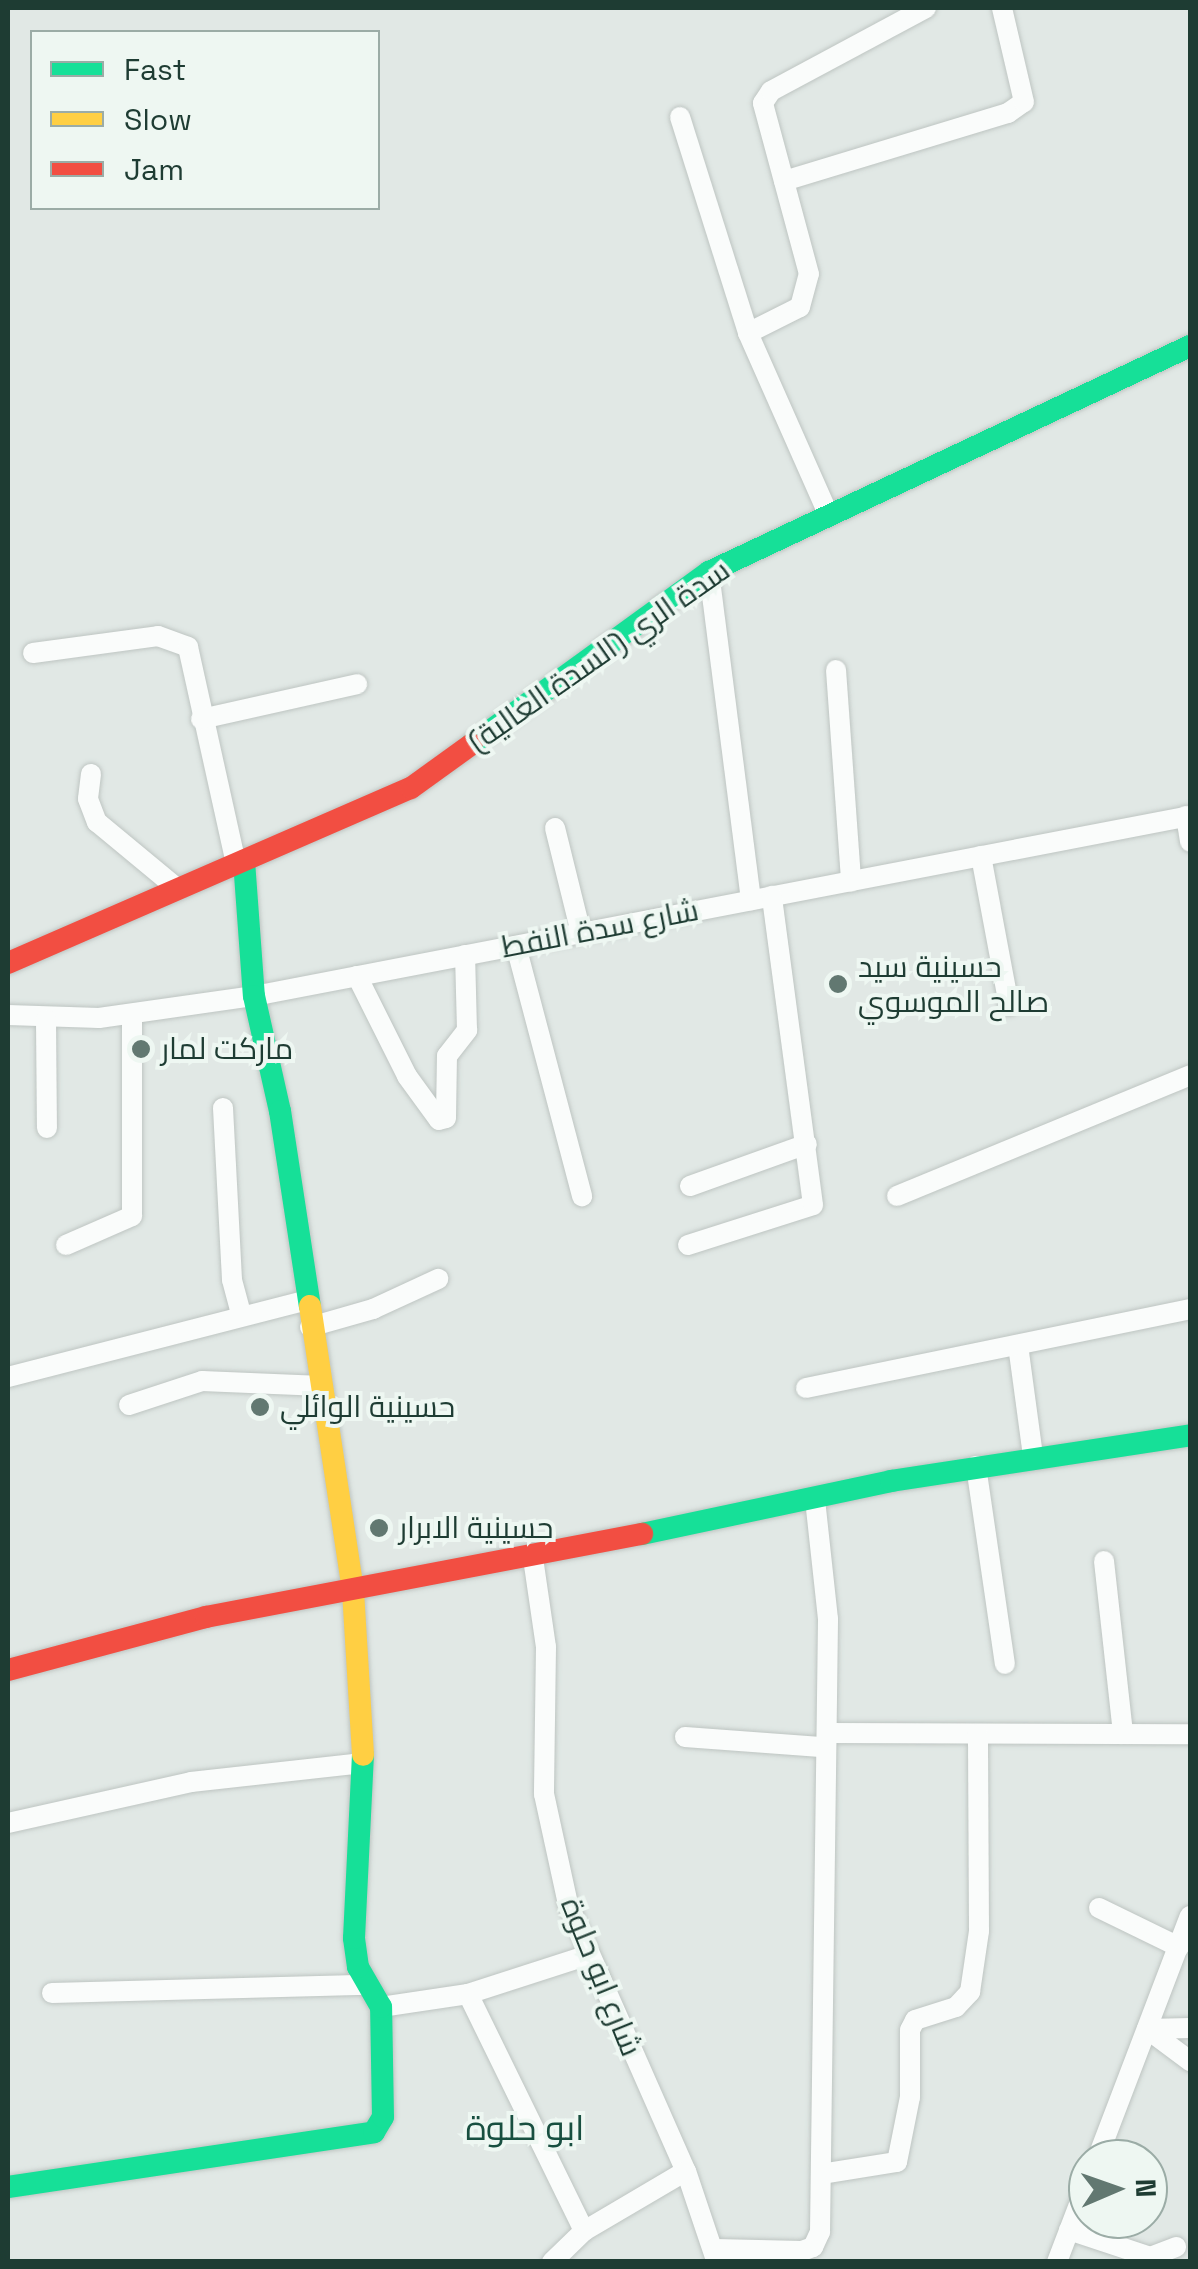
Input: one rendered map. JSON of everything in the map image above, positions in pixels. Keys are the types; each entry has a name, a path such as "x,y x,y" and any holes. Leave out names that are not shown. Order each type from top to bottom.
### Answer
{"street":[{"path":"748,333 800,307 809,274 763,102 771,91 926,8"},
{"path":"784,181 1008,113 1024,102 1002,8"},
{"path":"680,117 748,333 829,516"},
{"name":"سدة الري (السدة العالية)","path":"8,963 411,788 709,572 1190,346"},
{"path":"688,1245 813,1205 807,1144 709,572"},
{"path":"8,2188 374,2132 383,2117 381,2007 367,1986 354,1938 353,1878 362,1840 363,1762 353,1591 305,1301 280,1111 254,996 240,863 201,720 188,647 175,638 33,654"},
{"path":"836,670 851,880"},
{"path":"201,720 357,684"},
{"path":"91,774 88,799 96,822 178,890"},
{"path":"1188,816 1190,842"},
{"name":"شارع سدة النفط","path":"8,1015 46,1020 132,1014 254,996 1188,816"},
{"path":"555,828 581,933"},
{"path":"981,856 1009,1005"},
{"path":"516,946 582,1196"},
{"path":"357,976 406,1076 438,1120 450,1108 447,1056 467,1030 465,956"},
{"path":"66,1244 132,1216 132,1014"},
{"path":"46,1020 47,1128"},
{"path":"897,1196 1190,1075"},
{"path":"224,1108 232,1280 242,1312"},
{"path":"690,1186 807,1144"},
{"path":"310,1328 373,1309 438,1279"},
{"path":"8,1376 217,1326 242,1312 305,1301"},
{"path":"806,1388 1190,1310"},
{"path":"1018,1344 1034,1456"},
{"path":"129,1404 202,1381 322,1386"},
{"path":"8,1670 206,1617 533,1558 976,1466 1190,1435"},
{"path":"976,1466 1005,1664"},
{"path":"713,2258 813,2247 820,2232 828,1619 816,1498"},
{"name":"شارع ابو حلوة","path":"533,1558 546,1647 544,1794 586,1956 686,2172 713,2258"},
{"path":"1104,1561 1123,1734"},
{"path":"821,2174 897,2162 910,2097 910,2030 915,2020 956,2006 970,1992 979,1931 978,1734"},
{"path":"685,1737 825,1740 978,1734 1190,1734"},
{"path":"8,1823 191,1782 363,1762"},
{"path":"1099,1908 1178,1946"},
{"path":"1104,2139 1190,1916"},
{"path":"381,2007 468,1994 586,1956"},
{"path":"52,1993 367,1986"},
{"path":"468,1994 584,2231"},
{"path":"1146,2029 1190,2028"},
{"path":"1146,2029 1190,2060"},
{"path":"552,2262 584,2231 686,2172"},
{"path":"1057,2262 1068,2235"},
{"path":"1097,2239 1150,2257 1176,2247"}],"traffic: fast":[{"path":"472,744 709,572 1190,346"},
{"path":"244,861 254,996 280,1111 310,1306"},
{"path":"642,1534 891,1481 1190,1435"},
{"path":"8,2187 374,2132 383,2117 381,2007 358,1967 354,1938 363,1755"}],"traffic: slow":[{"path":"310,1306 353,1591 363,1755"}],"traffic: jam":[{"path":"8,963 411,788 472,744"},
{"path":"8,1670 206,1617 642,1534"}],"place":[{"name":"حسينية سيد صالح الموسوي","path":"838,984"},
{"name":"ماركت لمار","path":"141,1049"},
{"name":"حسينية الوائلي","path":"260,1407"},
{"name":"حسينية الابرار","path":"379,1528"}],"district":[{"name":"ابو حلوة","path":"525,2128"}]}
